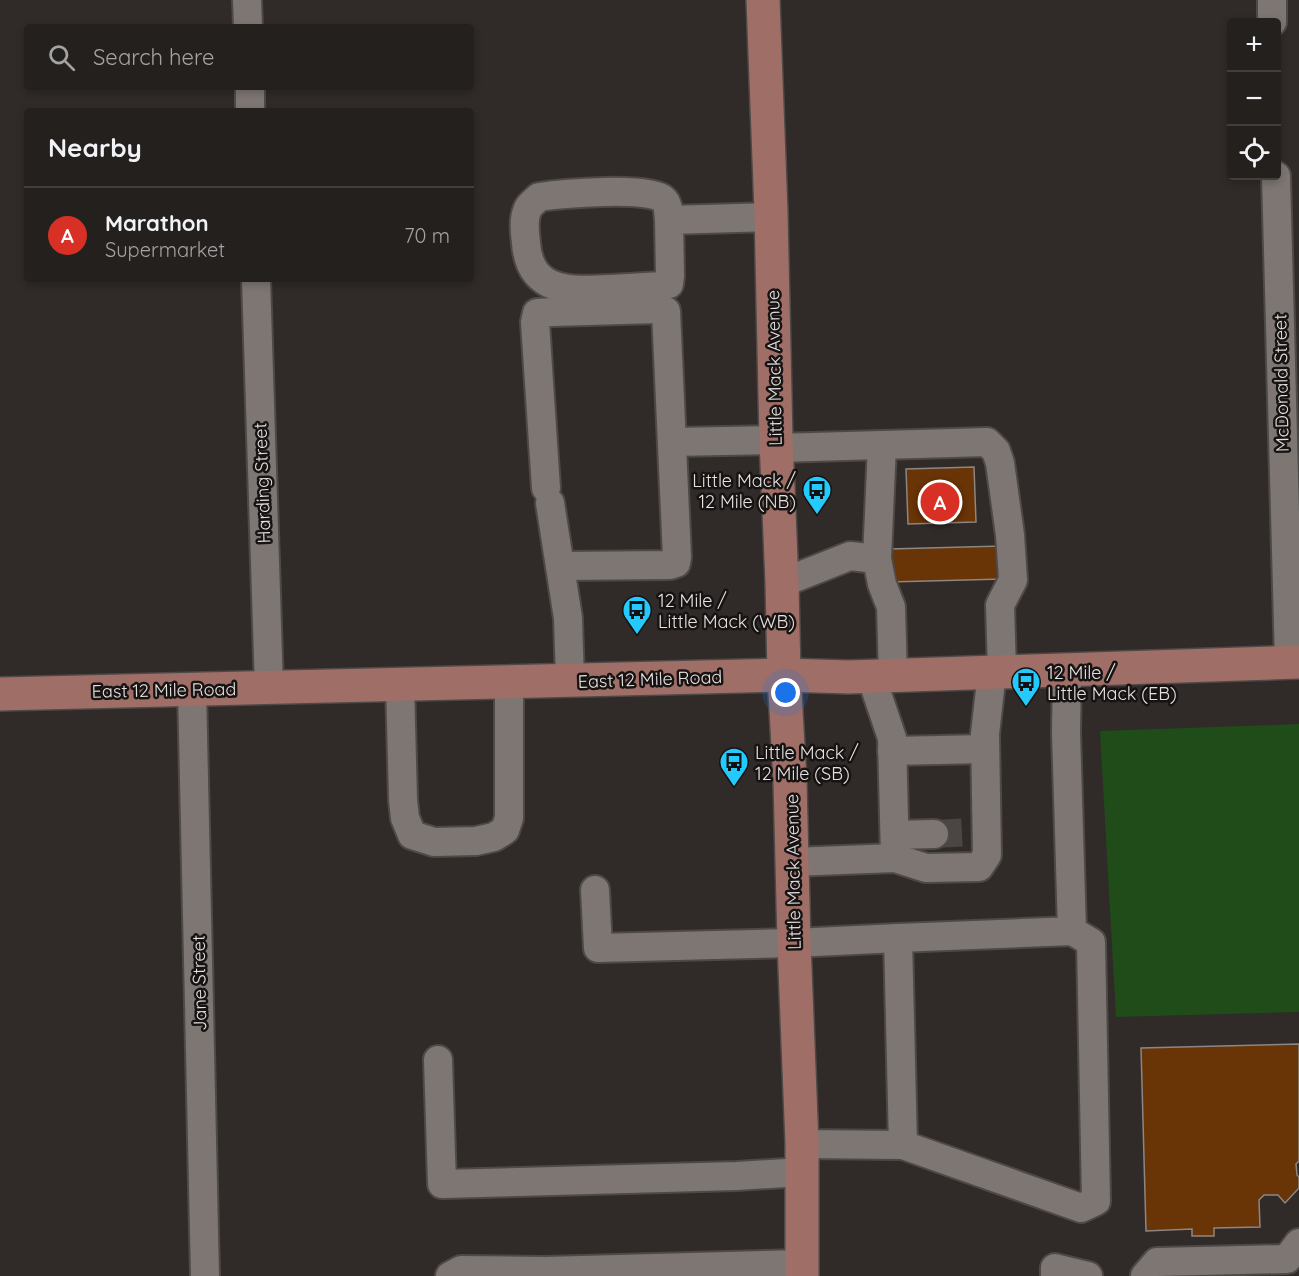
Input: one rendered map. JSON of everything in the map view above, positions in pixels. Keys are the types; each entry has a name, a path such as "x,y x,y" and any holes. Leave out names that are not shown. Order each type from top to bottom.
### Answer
{"main road":[{"name":"Little Mack Avenue","path":"764,0 776,444 802,1158 802,1270"},
{"name":"East 12 Mile Road","path":"0,694 784,675 849,677 1294,662"}],"street":[{"path":"247,0 248,24"},
{"path":"1272,0 1272,18"},
{"path":"250,90 250,108"},
{"name":"McDonald Street","path":"1276,180 1294,662"},
{"path":"643,192 662,197 667,204 669,220 670,276 669,284 662,286 581,291 558,288 542,279 527,256 524,227 527,210 539,197 643,192"},
{"path":"669,220 771,217"},
{"name":"Harding Street","path":"256,282 269,688"},
{"path":"561,566 670,565 676,563 666,311 658,309 537,314 535,322 548,495 568,618 570,681"},
{"path":"672,442 882,445 987,442 996,451 1000,463 1014,580 1000,605 997,672 985,734 980,836 987,855 979,867 926,868 895,847"},
{"path":"882,445 877,559 882,584 891,607 882,676 892,738 895,847"},
{"path":"782,583 850,556 877,559"},
{"path":"1067,669 1066,732 1072,931"},
{"path":"400,684 405,818 412,835 434,842 476,841 494,837 505,830 509,818 509,683"},
{"name":"Jane Street","path":"192,689 205,1276"},
{"path":"892,751 985,749"},
{"path":"792,862 934,841"},
{"path":"438,1060 442,1184 737,1176 802,1158 903,1145 1081,1208 1096,1201 1091,942 1072,931 794,943 598,948 595,890"},
{"path":"898,938 903,1145"},
{"path":"1145,1276 1157,1262 1223,1268 1294,1254"},
{"path":"1055,1276 1055,1268 1088,1276"},
{"path":"450,1276 460,1270 538,1274 802,1270"}],"green space":[{"path":"1299,724 1299,1012 1116,1017 1100,731"}],"building":[{"path":"974,467 976,522 908,524 906,469"},
{"path":"1002,546 1003,579 890,582 889,549"},
{"path":"1299,1044 1299,1161 1296,1164 1299,1188 1285,1203 1278,1195 1264,1195 1259,1200 1260,1227 1214,1228 1214,1236 1192,1236 1192,1229 1146,1231 1141,1048"}],"tunnel":[{"path":"934,834 972,832"}],"place":[{"name":"Marathon","path":"940,502"},
{"name":"Little Mack / 12 Mile (NB)","path":"817,516"},
{"name":"12 Mile / Little Mack (WB)","path":"637,636"},
{"name":"12 Mile / Little Mack (EB)","path":"1026,708"},
{"name":"Little Mack / 12 Mile (SB)","path":"734,788"}]}
